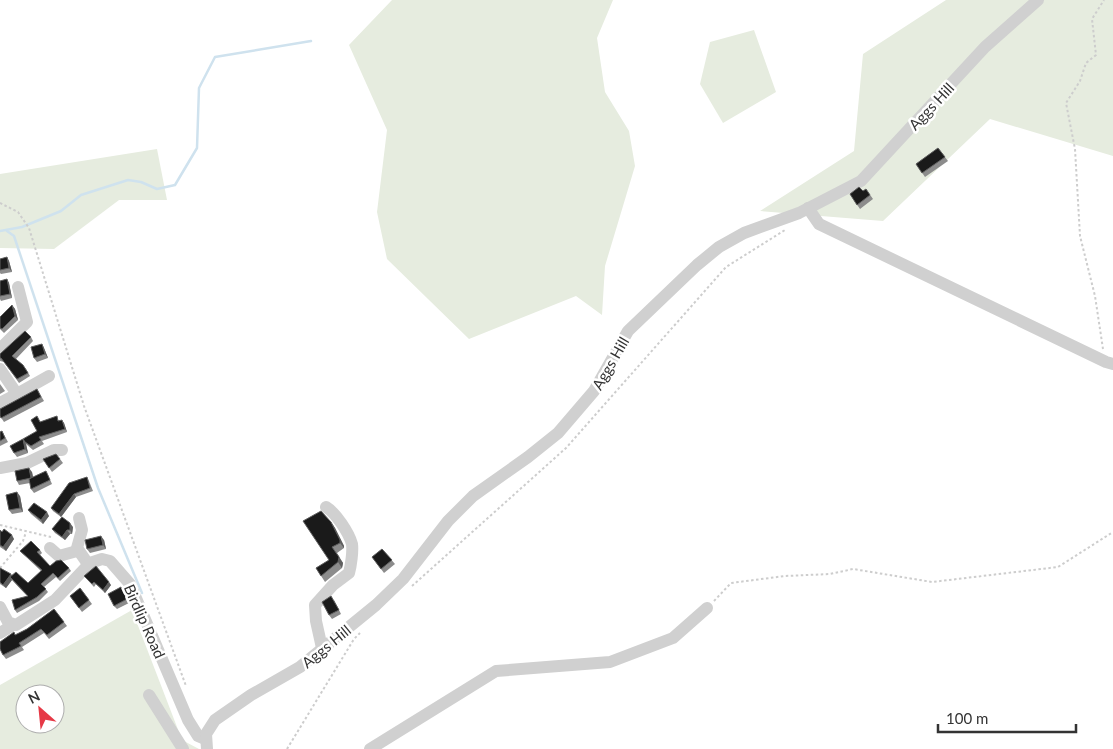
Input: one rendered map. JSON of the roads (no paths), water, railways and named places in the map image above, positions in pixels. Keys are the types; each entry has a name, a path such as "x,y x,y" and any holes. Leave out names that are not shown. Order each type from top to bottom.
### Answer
{"street":[{"name":"Aggs Hill","path":"203,741 207,730 215,720 251,695 300,667 390,592 415,565 448,521 473,496 543,446 571,420 599,383 628,331 697,265 719,248 744,233 808,208 861,181 985,47 1038,0"},
{"path":"808,208 819,224 1110,363"},
{"path":"0,349 27,322 18,287"},
{"path":"0,369 17,394"},
{"path":"0,403 48,376"},
{"path":"0,468 27,463 54,450 62,450"},
{"path":"322,648 316,621 315,605 333,585 349,573 352,548 352,543 332,511 326,507"},
{"path":"0,633 34,616 56,600 88,564 77,551 77,541 82,530 79,518"},
{"path":"50,548 59,556 77,551"},
{"name":"Birdlip Road","path":"88,564 98,559 110,561 130,584 188,720 203,741"},
{"path":"0,607 7,621 13,625"},
{"path":"370,749 496,671 610,662 673,638 707,608"},
{"path":"149,695 183,749"}],"waterway":[{"path":"0,231 22,227 61,211 81,195 128,180 141,182 157,189 175,185 197,148 199,88 215,57 311,41"},
{"path":"7,231 14,236 98,488 142,593"}]}
